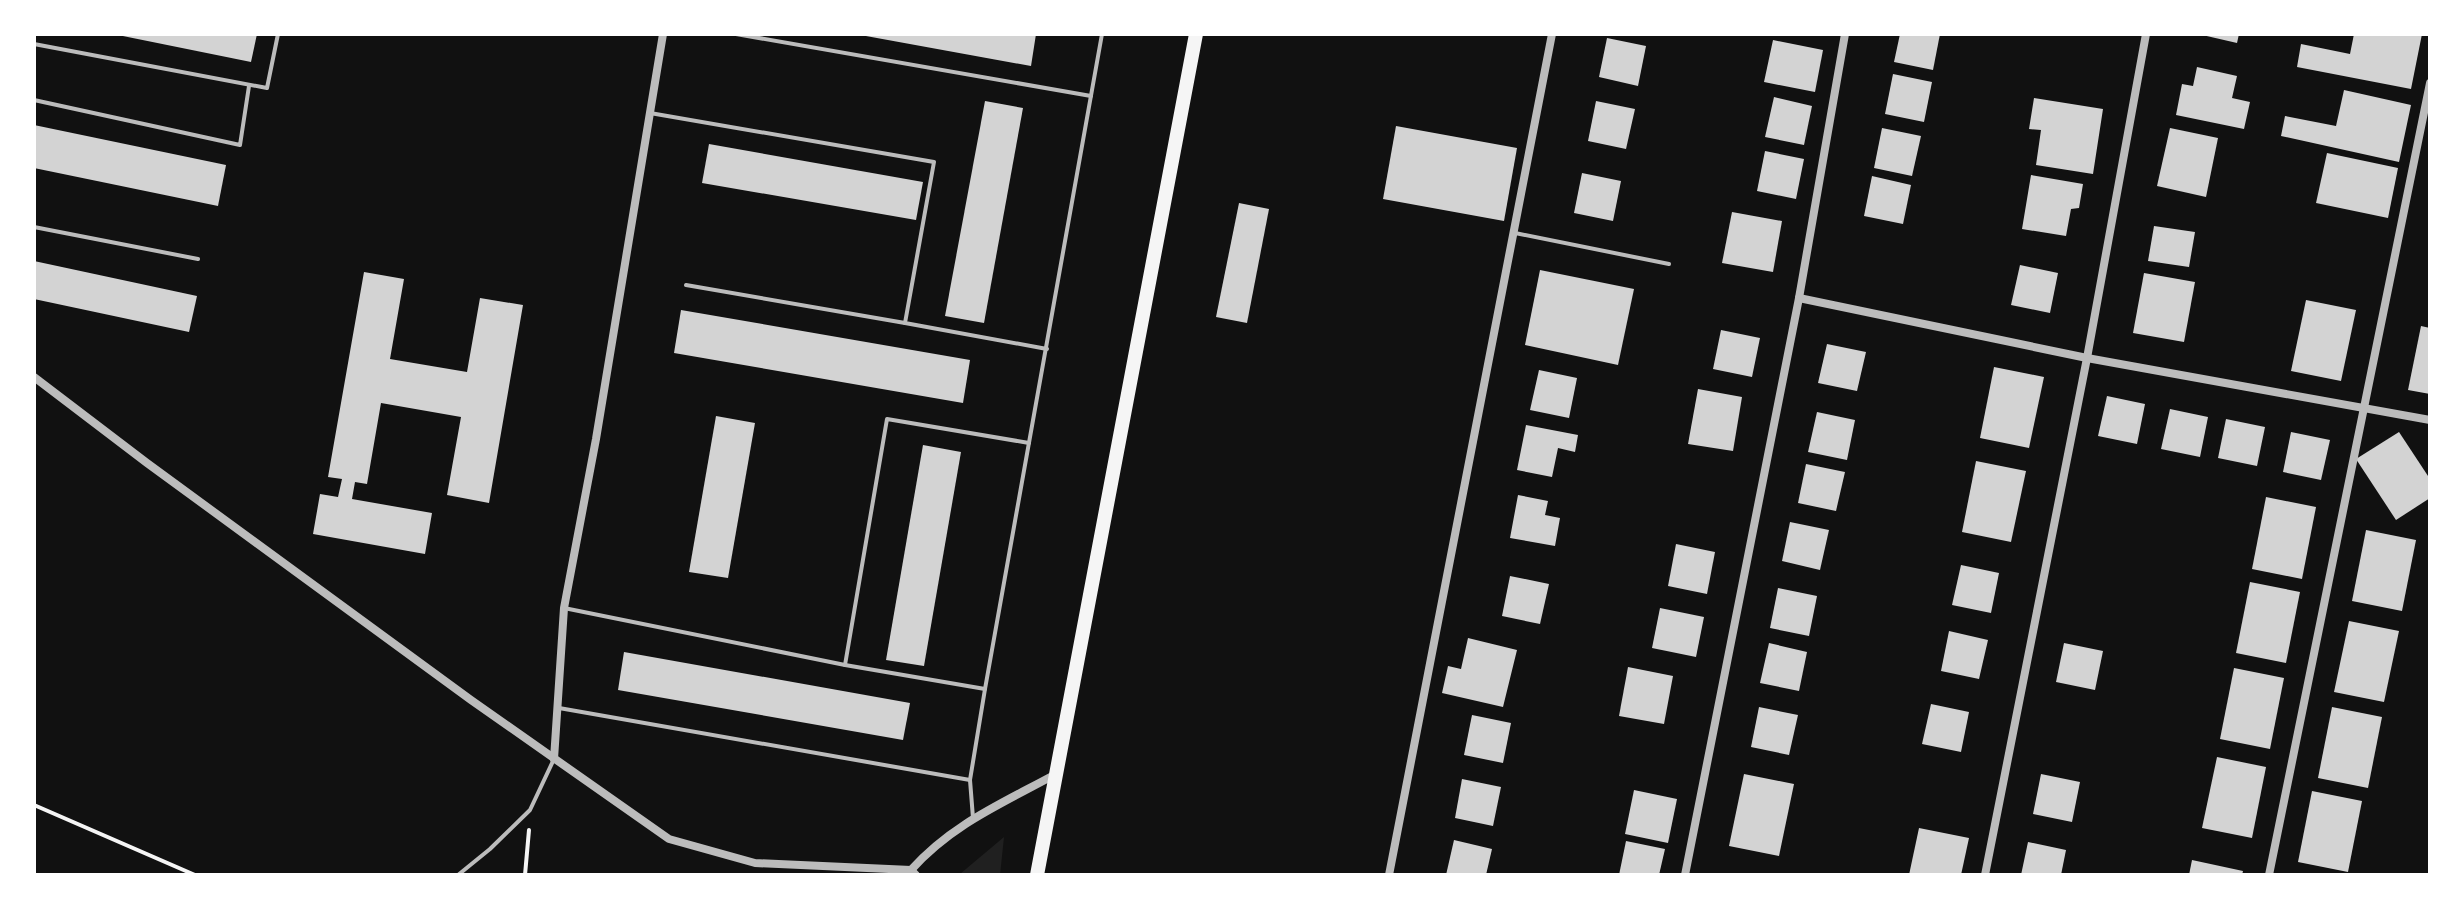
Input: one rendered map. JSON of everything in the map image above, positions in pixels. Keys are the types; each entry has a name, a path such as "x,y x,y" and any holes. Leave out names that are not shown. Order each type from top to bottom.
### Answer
{"main road":[{"path":"1037,875 1196,34"}],"street":[{"path":"554,759 564,608 596,439 663,34"},
{"path":"1389,875 1552,34"},
{"path":"1685,875 1799,298 1845,34"},
{"path":"1985,875 2087,358 2146,34"},
{"path":"2269,875 2430,83"},
{"path":"1799,298 2087,358 2430,420"},
{"path":"34,377 147,463 669,839 755,863 913,872 933,845 973,818 1056,774"}],"lane":[{"path":"34,44 267,88 278,34"},
{"path":"736,34 1091,96"},
{"path":"973,818 970,780 1102,34"},
{"path":"34,100 240,145 249,85"},
{"path":"650,113 934,162 905,323"},
{"path":"34,227 198,259"},
{"path":"1515,233 1669,264"},
{"path":"686,285 1047,349"},
{"path":"845,665 887,419 1030,443"},
{"path":"564,608 845,665 985,689"},
{"path":"558,708 970,780"},
{"path":"458,875 530,810 554,759"}],"path":[{"path":"34,805 195,875"},
{"path":"525,875 530,810"}],"shaded area":[{"path":"1004,837 1000,875 960,875 960,874"}],"building":[{"path":"113,34 257,34 251,62"},
{"path":"855,34 1036,34 1031,66"},
{"path":"1900,34 1940,34 1933,70 1894,62"},
{"path":"2198,34 2239,34 2237,43"},
{"path":"2354,34 2422,34 2411,89 2297,67 2301,44 2350,54"},
{"path":"1607,38 1646,46 1638,86 1599,77"},
{"path":"1773,40 1823,50 1815,92 1764,82"},
{"path":"2197,67 2237,76 2232,98 2250,102 2244,129 2176,115 2182,84 2193,86"},
{"path":"1893,74 1932,82 1924,122 1885,114"},
{"path":"2344,90 2411,105 2399,162 2281,136 2285,116 2336,126"},
{"path":"1774,97 1812,106 1804,145 1765,137"},
{"path":"2034,98 2103,109 2093,174 2036,165 2041,130 2029,129"},
{"path":"985,101 1023,108 984,323 945,316"},
{"path":"1596,101 1635,109 1626,149 1588,141"},
{"path":"34,125 226,165 218,206 34,168"},
{"path":"1396,126 1517,148 1504,221 1383,199"},
{"path":"1882,128 1921,136 1912,176 1874,168"},
{"path":"2170,128 2218,138 2206,197 2157,186"},
{"path":"709,144 923,182 916,220 702,183"},
{"path":"1765,151 1804,159 1796,199 1757,191"},
{"path":"2327,153 2398,168 2388,218 2316,203"},
{"path":"1582,173 1621,181 1613,221 1574,213"},
{"path":"2031,175 2083,184 2079,208 2071,209 2066,236 2022,229"},
{"path":"1872,176 1911,185 1903,224 1864,216"},
{"path":"1239,203 1269,209 1247,323 1216,317"},
{"path":"1732,212 1782,221 1773,272 1722,263"},
{"path":"2154,226 2195,232 2189,267 2148,261"},
{"path":"34,261 197,296 189,332 34,299"},
{"path":"2020,265 2058,273 2050,313 2011,305"},
{"path":"1540,270 1634,289 1618,365 1525,345"},
{"path":"364,272 404,279 390,359 467,372 480,298 523,305 489,503 447,495 461,417 381,403 367,484 355,482 352,499 432,513 425,554 313,534 320,494 338,497 342,479 328,477"},
{"path":"2144,273 2195,282 2184,342 2133,333"},
{"path":"2306,300 2356,310 2341,381 2291,371"},
{"path":"681,310 970,360 963,403 674,353"},
{"path":"2421,326 2430,328 2430,394 2408,390"},
{"path":"1721,330 1760,338 1752,377 1713,369"},
{"path":"1827,344 1866,352 1857,391 1818,383"},
{"path":"1994,367 2044,377 2029,448 1980,438"},
{"path":"1539,370 1577,378 1569,418 1530,410"},
{"path":"1698,389 1742,397 1733,451 1688,444"},
{"path":"2107,396 2145,404 2137,444 2098,436"},
{"path":"2170,409 2208,417 2200,457 2161,449"},
{"path":"1817,412 1855,420 1847,460 1808,452"},
{"path":"716,416 755,423 728,578 689,572"},
{"path":"2226,419 2265,427 2257,466 2218,458"},
{"path":"1526,425 1578,435 1575,452 1558,448 1552,477 1517,470"},
{"path":"2291,432 2330,440 2321,480 2283,472"},
{"path":"2399,432 2430,479 2430,498 2396,520 2356,459"},
{"path":"923,445 961,452 924,666 886,660"},
{"path":"1976,461 2026,471 2011,542 1962,532"},
{"path":"1806,464 1845,472 1836,511 1798,503"},
{"path":"1518,495 1548,501 1545,515 1560,518 1555,546 1510,538"},
{"path":"2266,497 2316,507 2302,579 2252,569"},
{"path":"1790,522 1829,530 1820,570 1782,561"},
{"path":"2366,530 2416,540 2402,611 2352,601"},
{"path":"1676,544 1715,552 1707,594 1668,586"},
{"path":"1961,565 1999,573 1991,613 1952,605"},
{"path":"1510,576 1549,584 1540,624 1502,616"},
{"path":"2250,582 2300,592 2286,663 2236,653"},
{"path":"1778,588 1817,596 1809,636 1770,628"},
{"path":"1660,608 1704,617 1696,657 1652,648"},
{"path":"2349,621 2399,631 2384,702 2334,692"},
{"path":"1949,631 1988,640 1979,679 1941,671"},
{"path":"1468,638 1517,650 1503,707 1442,693 1448,666 1461,669"},
{"path":"1769,643 1807,652 1799,691 1760,683"},
{"path":"2064,643 2103,651 2095,690 2056,682"},
{"path":"624,652 910,703 903,740 618,690"},
{"path":"1628,667 1673,676 1664,724 1619,716"},
{"path":"2234,668 2284,678 2270,749 2220,739"},
{"path":"1931,704 1969,712 1961,752 1922,744"},
{"path":"1759,707 1798,715 1789,755 1751,747"},
{"path":"2332,707 2382,717 2368,788 2318,778"},
{"path":"1472,715 1511,723 1503,763 1464,755"},
{"path":"2217,757 2266,767 2252,838 2202,828"},
{"path":"1744,774 1794,784 1779,856 1729,846"},
{"path":"2041,774 2080,782 2072,822 2033,814"},
{"path":"1462,779 1501,787 1493,826 1455,818"},
{"path":"1634,790 1677,799 1668,843 1625,834"},
{"path":"2312,791 2362,801 2348,872 2298,862"},
{"path":"1919,828 1969,838 1961,875 1909,875"},
{"path":"1454,840 1492,849 1486,875 1446,875"},
{"path":"1626,841 1665,849 1659,875 1619,875"},
{"path":"2028,842 2066,850 2061,875 2021,875"},
{"path":"2192,860 2243,871 2242,875 2189,875"}]}
